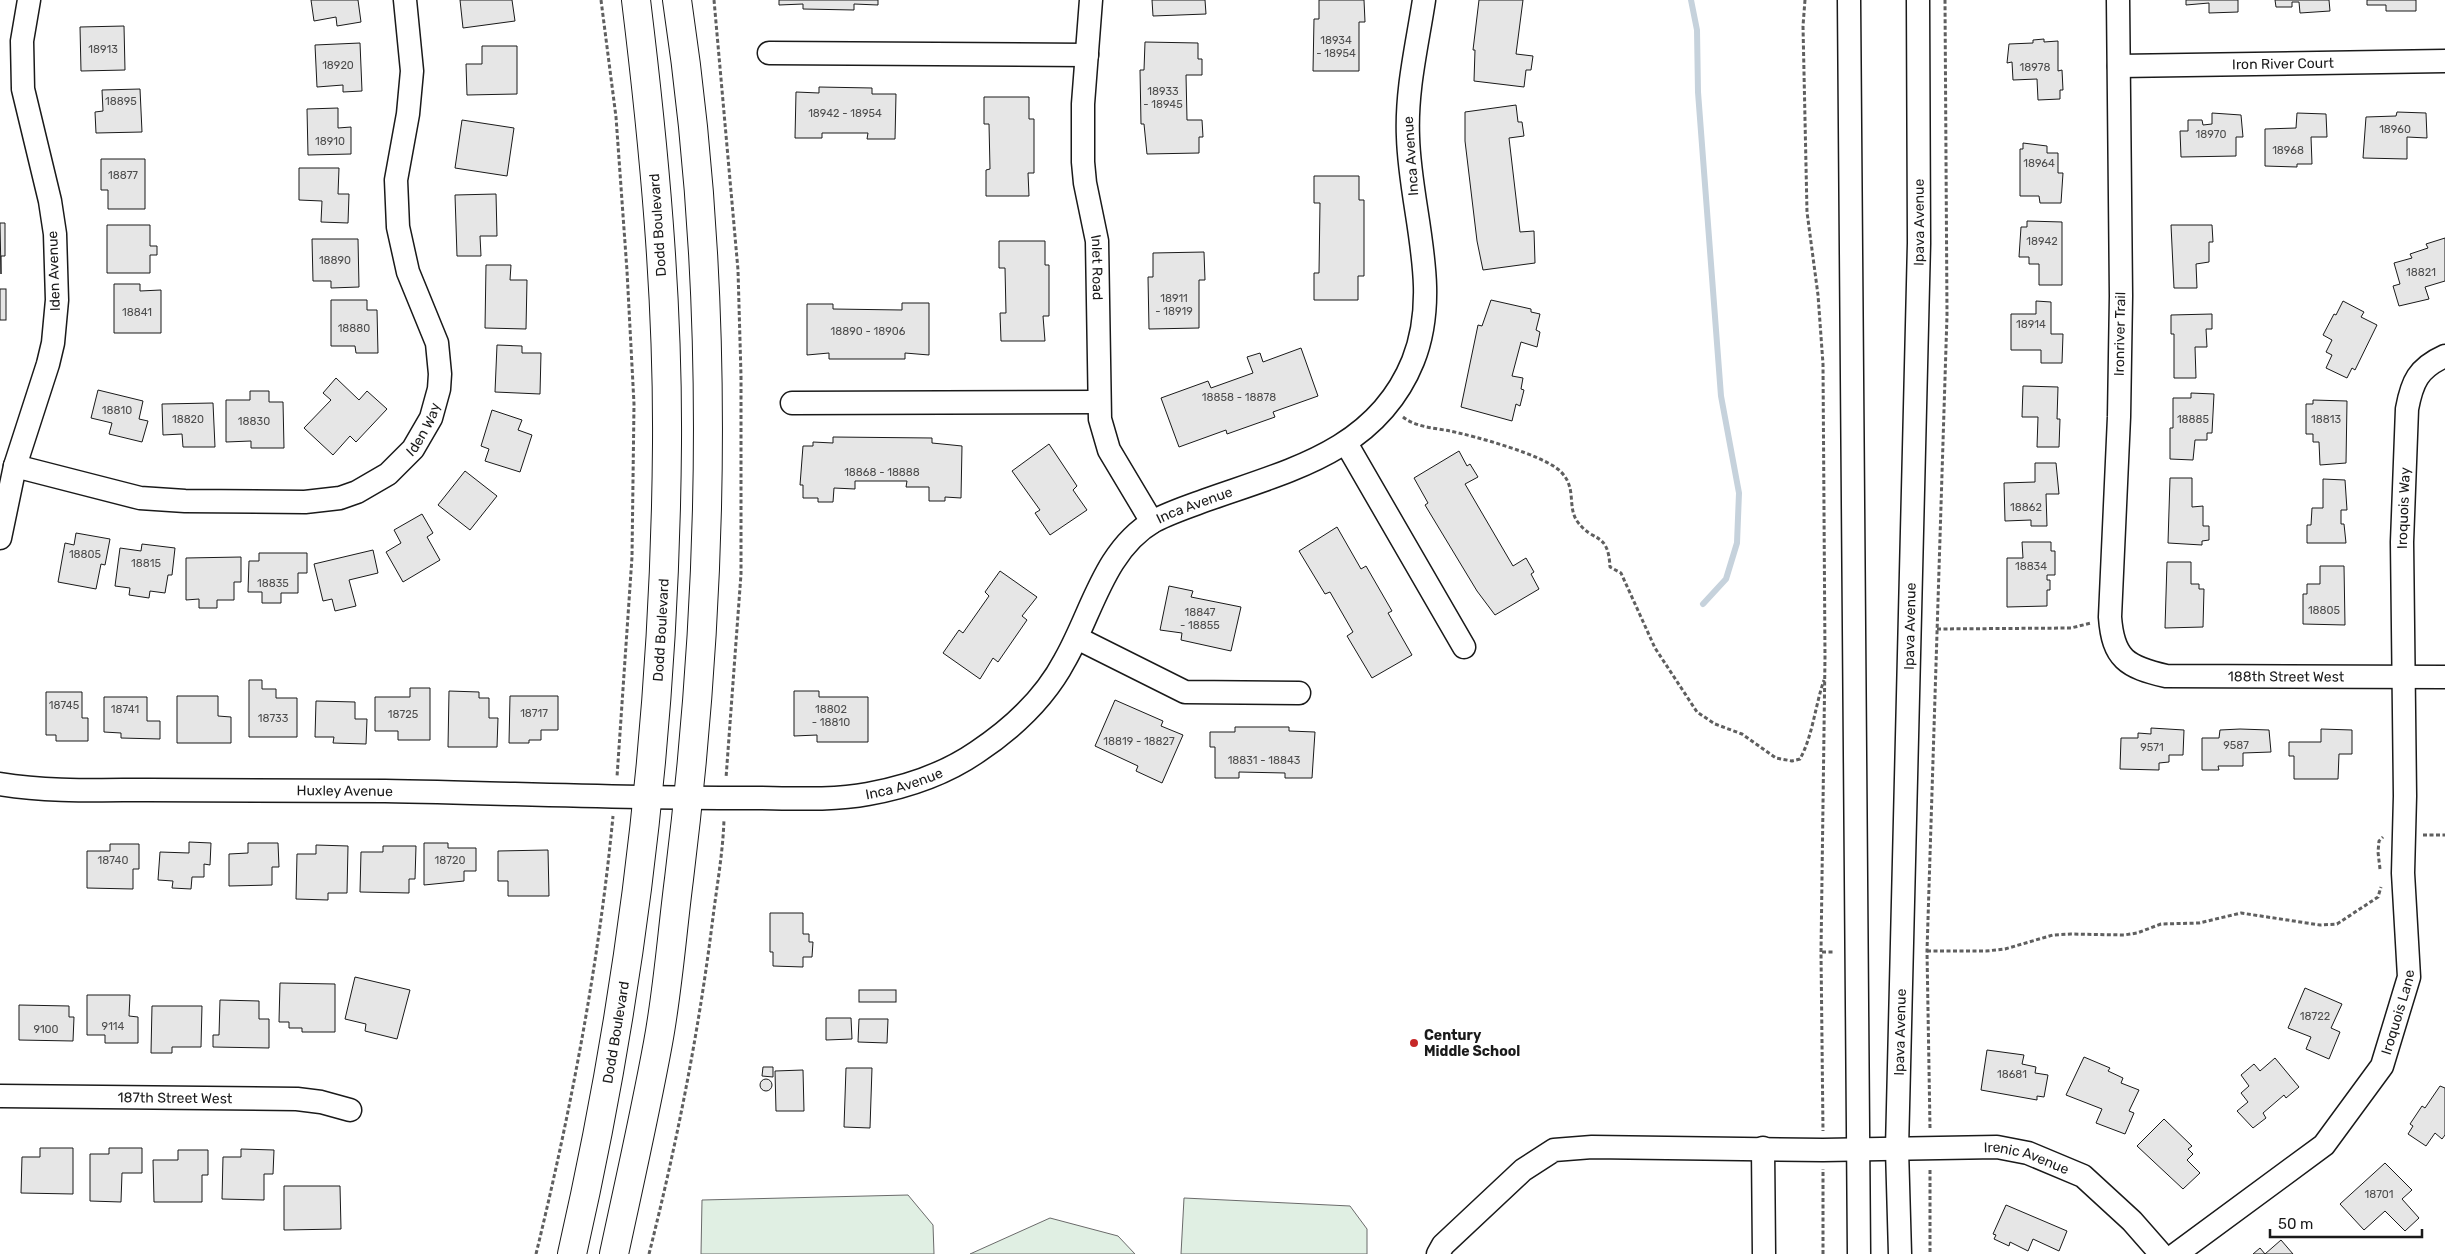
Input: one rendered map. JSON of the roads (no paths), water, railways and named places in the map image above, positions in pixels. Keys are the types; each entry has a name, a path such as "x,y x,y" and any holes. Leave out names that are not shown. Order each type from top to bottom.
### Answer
{"main road":[{"name":"Dodd Boulevard","path":"572,1254 601,1121 622,1004 645,842 664,584 667,441 658,211 648,92 636,0"},
{"path":"614,1254 659,1041 689,798 707,540 709,360 691,90 677,0"}],"street":[{"name":"Iden Avenue","path":"0,538 15,466 48,364 53,343 57,300 54,234 50,201 23,89 22,41 29,0"},
{"name":"Iden Way","path":"15,466 140,498 185,501 305,502 340,498 373,484 401,463 413,449 431,418 439,389 440,374 437,343 408,272 398,227 396,180 408,114 412,72 405,0"},
{"name":"Inlet Road","path":"1091,0 1083,104 1083,162 1096,241 1100,419 1109,450 1152,522"},
{"name":"Inca Avenue","path":"689,798 864,795 902,786 943,772 977,752 1012,726 1039,698 1062,666 1113,560 1124,545 1152,522 1171,513 1310,462 1346,443 1362,432 1388,405 1400,389 1414,360 1422,333 1426,303 1408,144 1407,118 1411,75 1424,0"},
{"path":"1849,0 1859,1254"},
{"name":"Ipava Avenue","path":"1900,1254 1897,1149 1919,243 1918,0"},
{"name":"Ironriver Trail","path":"2118,0 2119,417 2110,617 2112,638 2128,663"},
{"path":"769,54 1087,55"},
{"name":"Iron River Court","path":"2119,66 2445,61"},
{"name":"Iroquois Way","path":"2404,677 2402,542 2408,409 2411,388 2420,372 2433,361 2445,356"},
{"path":"792,403 1099,402"},
{"path":"1346,443 1464,648"},
{"path":"1077,638 1185,692 1299,693"},
{"name":"188th Street West","path":"2128,663 2144,671 2166,676 2445,677"},
{"name":"Iroquois Lane","path":"2176,1254 2324,1145 2382,1066 2409,977 2403,873 2404,677"},
{"name":"Huxley Avenue","path":"0,784 57,789 374,791 689,798"},
{"name":"187th Street West","path":"0,1096 297,1099 321,1102 350,1110"},
{"name":"Irenic Avenue","path":"1438,1254 1443,1245 1523,1170 1554,1150 1592,1147 1858,1150 1997,1147 2028,1153 2082,1176 2132,1222 2161,1254"},
{"path":"1763,1148 1764,1254"}],"waterway":[{"path":"1691,0 1697,30 1698,92 1721,396 1739,493 1737,543 1726,579 1703,604"}],"place":[{"name":"Century Middle School","path":"1414,1043"}]}
